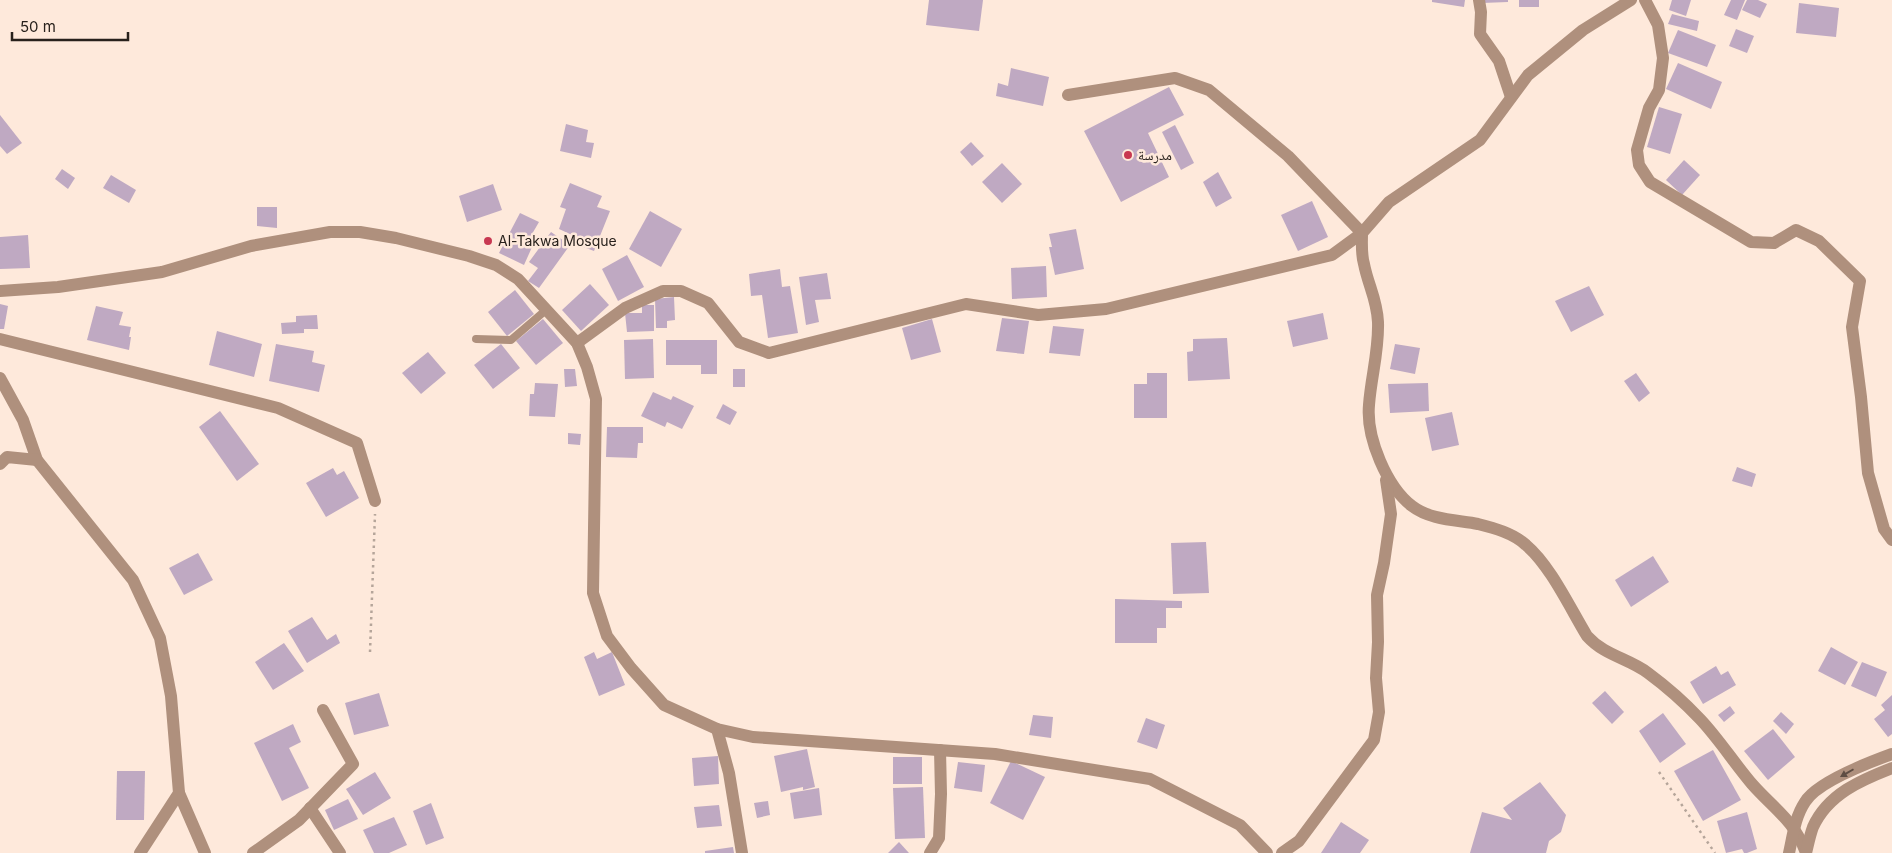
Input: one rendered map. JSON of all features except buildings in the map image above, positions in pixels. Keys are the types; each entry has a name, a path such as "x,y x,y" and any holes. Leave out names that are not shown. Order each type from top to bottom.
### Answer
{"street":[{"path":"1479,0 1481,12 1480,34 1499,61 1511,97"},
{"path":"577,343 625,308 663,291 681,291 708,303 739,342 769,353 966,304 1038,315 1106,309 1332,255 1362,234 1389,202 1480,140 1528,75 1583,30 1631,0"},
{"path":"1645,0 1658,26 1663,58 1659,90 1650,108 1638,150 1639,165 1650,182 1751,242 1774,243 1796,230 1820,241 1860,281 1852,327 1868,473 1884,529 1892,540"},
{"path":"1068,95 1175,78 1209,90 1288,156 1362,234 1363,263 1375,297 1378,322 1377,348 1368,408 1372,432 1385,475 1391,514 1377,595 1378,642 1376,678 1379,712 1374,740 1299,841 1282,853"},
{"path":"0,291 58,287 162,272 251,246 330,232 360,232 396,238 469,256 496,265 518,278 577,343 587,367 596,400 593,593 607,636 630,668 664,705 717,729 752,737 995,754 1150,779 1240,825 1266,853"},
{"path":"0,339 278,408 357,443 376,500"},
{"path":"0,378 23,420 37,460 133,580 160,638 171,696 179,793 205,853"},
{"path":"0,464 7,457 37,460"},
{"path":"1385,475 1397,493 1414,508 1434,516 1506,532 1526,544 1543,562 1587,636 1595,645 1646,672 1672,693 1700,720 1753,785 1794,828 1806,853"},
{"path":"253,853 299,820 353,764 323,710"},
{"path":"717,729 729,773 742,853"},
{"path":"930,853 938,838 941,794 940,750"},
{"path":"1789,853 1794,828 1806,800 1826,785 1855,768 1892,754"},
{"path":"1806,853 1814,826 1826,808 1839,794 1861,780 1892,768"},
{"path":"140,853 179,793"},
{"path":"310,808 340,853"}],"lane":[{"path":"476,339 511,340 546,310"}],"path":[{"path":"370,652 376,500"},
{"path":"1659,772 1715,853"}],"place":[{"name":"مدرسة","path":"1128,155"},
{"name":"Al-Takwa Mosque","path":"488,241"}]}
